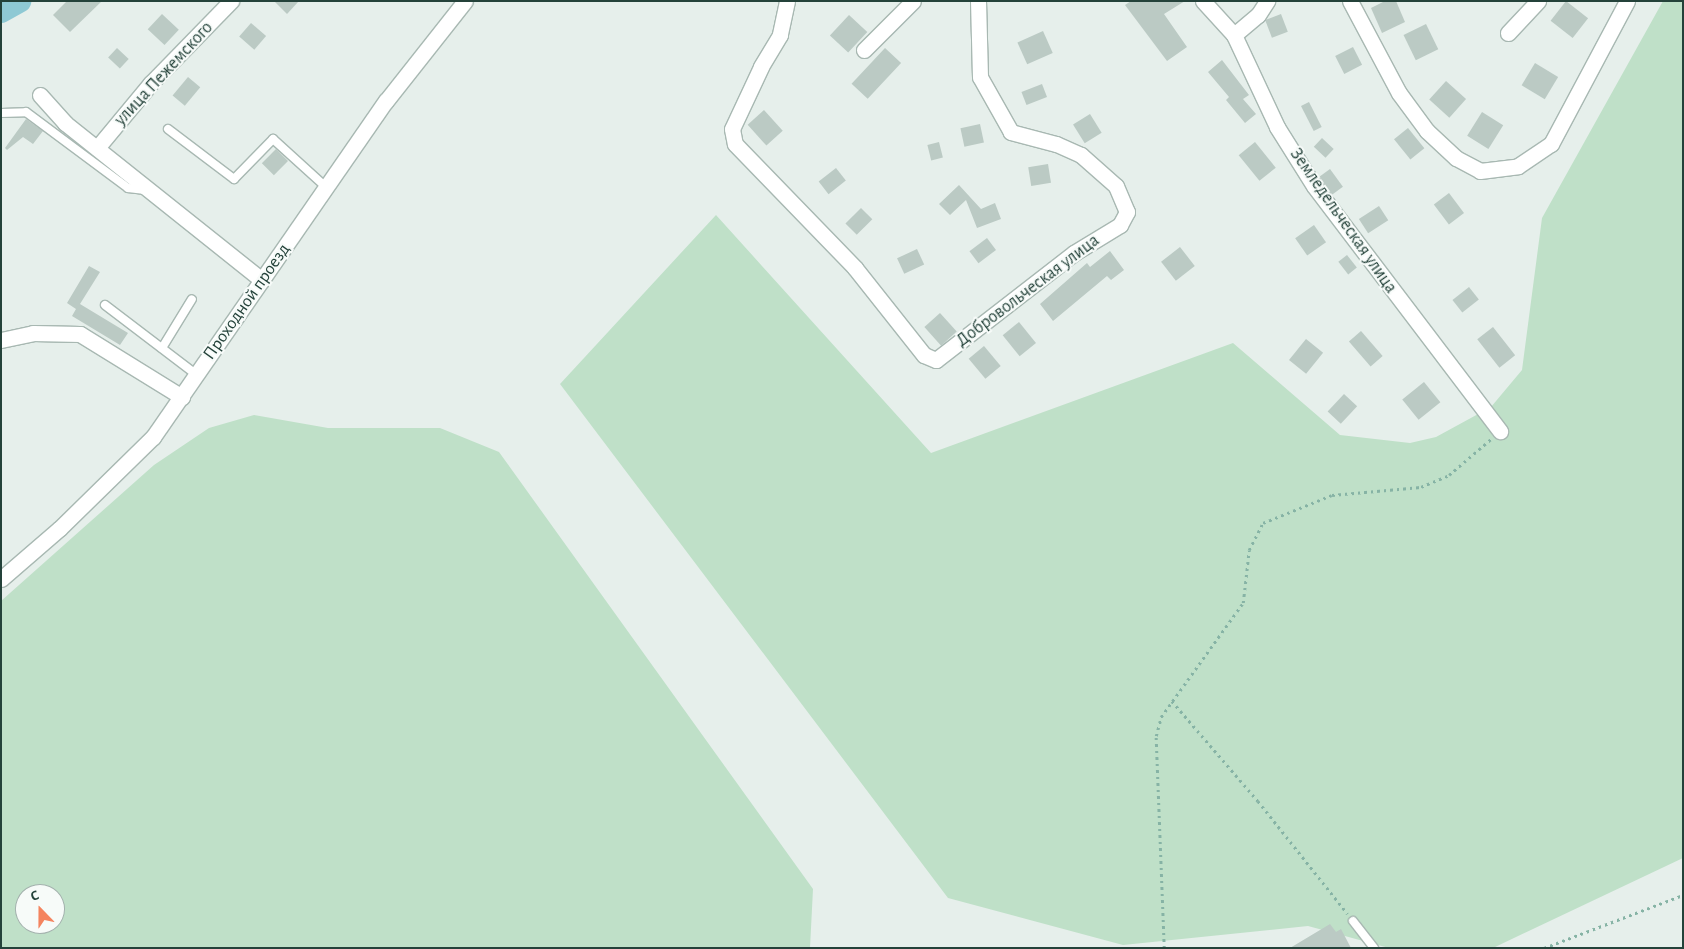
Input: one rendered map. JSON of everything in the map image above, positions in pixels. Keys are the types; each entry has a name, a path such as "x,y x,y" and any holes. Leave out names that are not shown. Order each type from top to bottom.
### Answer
{"street":[{"name":"улица Пежемского","path":"97,148 151,84 231,1"},
{"name":"Проходной проезд","path":"1,579 127,466 182,397 386,101 465,1"},
{"name":"Добровольческая улица","path":"787,1 780,35 761,67 732,129 735,144 855,268 924,356 936,360 1074,253 1120,225 1127,212 1116,186 1081,155 1056,144 1011,132 980,76 978,1"},
{"path":"864,50 913,1"},
{"name":"Земледельческая улица","path":"1203,1 1234,35 1278,127 1314,186 1500,431"},
{"path":"1234,35 1258,15 1267,1"},
{"path":"1350,1 1399,92 1427,131 1456,158 1480,171 1518,166 1552,144 1627,1"},
{"path":"1508,33 1538,1"},
{"path":"40,95 66,123 262,280"},
{"path":"1,340 33,333 80,334 182,397"}],"lane":[{"path":"1,113 26,112 128,188 149,191"},
{"path":"168,129 234,179 273,139 326,187"},
{"path":"162,348 192,299"},
{"path":"105,305 197,375"},
{"path":"1353,921 1374,948"}],"path":[{"path":"1164,948 1156,736 1161,717 1244,603 1249,550 1264,523 1332,495 1421,487 1448,474 1500,431"},
{"path":"1172,701 1258,802 1353,921"},
{"path":"1544,948 1683,896"}],"green space":[{"path":"1663,1 1683,1 1683,858 1493,948 1389,948 1308,926 1123,945 948,898 560,384 716,215 931,453 1233,343 1340,435 1410,443 1436,437 1491,407 1522,370 1542,218"},
{"path":"254,415 328,428 440,428 499,452 813,889 810,948 1,948 1,601 154,465 209,428"}],"building":[{"path":"67,1 102,1 70,32 53,15"},
{"path":"274,1 299,1 287,14"},
{"path":"1131,1 1185,1 1164,14 1187,47 1167,61 1125,5"},
{"path":"1385,1 1396,1 1405,22 1382,33 1371,8"},
{"path":"1566,1 1588,18 1573,38 1551,21"},
{"path":"162,14 179,30 164,45 148,29"},
{"path":"1281,14 1288,32 1272,38 1265,20"},
{"path":"849,15 867,32 848,53 830,35"},
{"path":"251,23 266,36 254,50 239,37"},
{"path":"1426,24 1438,49 1416,60 1404,35"},
{"path":"1043,31 1053,53 1027,64 1017,42"},
{"path":"1353,47 1362,65 1344,74 1335,56"},
{"path":"117,48 129,59 120,68 108,58"},
{"path":"885,48 901,63 868,99 852,84"},
{"path":"1222,60 1249,95 1243,99 1256,114 1245,123 1226,100 1229,97 1208,72"},
{"path":"1535,63 1558,77 1545,99 1522,85"},
{"path":"188,77 200,87 185,106 173,95"},
{"path":"1446,81 1466,99 1449,118 1429,100"},
{"path":"1042,84 1047,97 1026,105 1021,92"},
{"path":"1309,102 1322,127 1314,131 1301,106"},
{"path":"764,110 783,131 766,146 748,125"},
{"path":"1482,112 1503,125 1488,149 1467,136"},
{"path":"1090,114 1102,133 1085,143 1073,125"},
{"path":"26,119 43,131 33,144 23,137 7,150 5,148"},
{"path":"980,124 984,143 964,147 960,128"},
{"path":"1408,128 1424,148 1410,160 1394,139"},
{"path":"1322,138 1334,149 1326,158 1314,147"},
{"path":"939,142 943,158 931,160 927,145"},
{"path":"1255,142 1276,168 1259,181 1239,155"},
{"path":"276,149 288,161 274,175 262,163"},
{"path":"1048,164 1051,183 1031,186 1028,167"},
{"path":"836,168 846,181 829,194 819,182"},
{"path":"1330,169 1343,187 1332,195 1319,177"},
{"path":"959,185 981,209 995,203 1001,219 977,228 966,200 950,215 939,204"},
{"path":"1449,193 1464,213 1449,224 1434,204"},
{"path":"1379,206 1388,220 1368,233 1359,219"},
{"path":"861,208 872,219 857,235 845,224"},
{"path":"1314,225 1326,242 1307,255 1295,238"},
{"path":"987,238 996,250 978,263 969,251"},
{"path":"1180,247 1195,266 1176,281 1161,262"},
{"path":"917,249 924,264 904,274 897,258"},
{"path":"1110,251 1124,270 1111,280 1107,276 1053,321 1040,304 1087,263 1090,267"},
{"path":"1347,255 1357,268 1348,274 1338,262"},
{"path":"89,266 100,272 80,304 128,333 120,345 72,316 76,309 67,303"},
{"path":"1469,287 1479,300 1462,313 1452,300"},
{"path":"940,313 957,332 941,346 924,327"},
{"path":"1019,322 1036,343 1020,356 1003,335"},
{"path":"1493,327 1515,355 1499,368 1477,339"},
{"path":"1361,331 1383,356 1371,366 1349,341"},
{"path":"1306,339 1323,353 1306,374 1289,360"},
{"path":"984,346 1001,366 985,379 969,359"},
{"path":"1424,382 1440,402 1419,420 1402,400"},
{"path":"1344,394 1357,406 1341,424 1328,412"},
{"path":"1330,924 1336,932 1341,929 1351,948 1290,948"}],"waterway":[{"path":"1,11 19,1"}]}
